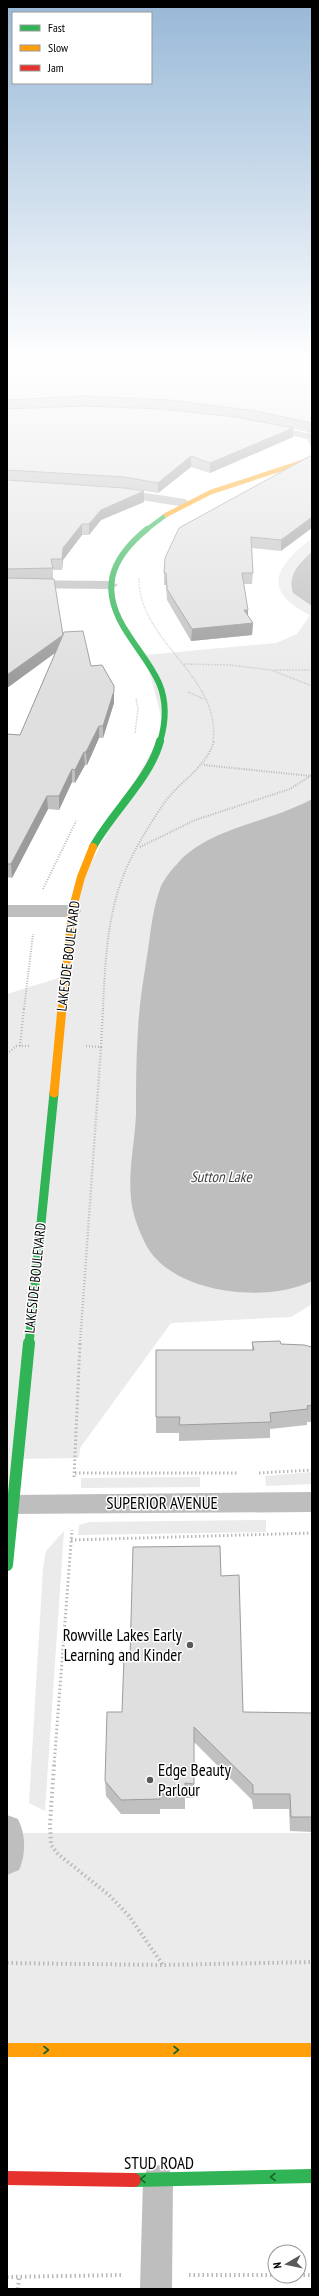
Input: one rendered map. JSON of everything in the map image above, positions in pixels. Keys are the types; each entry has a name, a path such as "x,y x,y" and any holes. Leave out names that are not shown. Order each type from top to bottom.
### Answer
{"main road":[{"name":"LAKESIDE BOULEVARD","path":"7,1565 72,911 84,866 93,845 118,805 147,769 157,751 164,728 165,698 160,682 152,666 118,619 113,605 111,584 114,567 129,544 150,524 185,503 288,467"},
{"path":"7,2050 312,2050"},
{"name":"STUD ROAD","path":"7,2178 158,2180 312,2176"}],"street":[{"path":"103,491 185,503"},
{"path":"7,584 111,584"},
{"path":"7,911 72,911"},
{"name":"SUPERIOR AVENUE","path":"12,1505 312,1502"},
{"path":"7,1829 7,1860"}],"lane":[{"path":"156,2289 158,2180"}],"path":[{"path":"7,1054 16,1046 101,1047 113,917 124,873 149,826 171,794 204,766 213,743 215,728 212,715 184,664 159,635 146,614 141,598 140,575"},
{"path":"184,664 230,665 271,670 312,670"},
{"path":"271,670 312,686"},
{"path":"134,738 138,709 136,695"},
{"path":"204,766 312,776"},
{"path":"139,847 176,828 258,801 312,776"},
{"path":"41,895 70,830 78,819"},
{"path":"20,1046 34,926"},
{"path":"255,1474 312,1470"},
{"path":"75,1473 240,1473"},
{"path":"71,1540 312,1533"},
{"path":"7,1962 163,1965 312,1962"},
{"path":"18,2289 19,2277"}],"shaded area":[{"path":"312,538 312,1304 291,1317 171,1323 80,1448 79,1458 16,1459 7,1565 7,994 65,976 77,889 164,728 145,655 276,643 297,634 310,615 294,606 284,596 279,587 279,578 282,568 289,558"},
{"path":"312,1472 312,1484 266,1486 265,1476"},
{"path":"200,1477 200,1487 81,1488 81,1478"},
{"path":"266,1520 266,1532 78,1535 79,1525 90,1522"},
{"path":"64,1531 45,1811 29,1803 43,1568 46,1551"},
{"path":"7,1829 8,1833 312,1833 312,2050 7,2050"}],"water":[{"path":"312,552 312,606 293,593 292,581 295,570"},
{"name":"Sutton Lake","path":"312,799 312,1281 293,1288 270,1292 246,1293 221,1290 197,1284 175,1274 157,1260 142,1238 133,1209 130,1177 136,1114 136,1062 142,990 153,918 161,886 173,868 191,851 206,841 223,833 278,814"}],"building":[{"path":"7,467 177,467 158,483 124,477 7,470"},
{"path":"290,467 312,467 312,517 281,540 251,537 253,573 242,573 248,610 244,610 253,623 192,629 167,589 166,573 164,573 165,558 179,528"},
{"path":"7,480 124,488 144,491 101,510 89,524 82,524 63,548 62,559 51,559 53,568 7,569"},
{"path":"7,578 54,579 63,635 7,675"},
{"path":"83,631 91,666 102,665 114,686 114,691 103,726 99,726 75,770 72,769 59,796 47,796 11,864 7,864 7,734 20,735 64,632"},
{"path":"280,1341 281,1344 304,1345 312,1347 312,1405 307,1406 308,1409 270,1413 271,1422 179,1425 180,1417 156,1417 156,1350 254,1350 252,1342"},
{"path":"220,1546 221,1576 239,1575 243,1712 312,1713 312,1817 291,1817 290,1794 253,1794 253,1785 194,1727 194,1784 185,1783 185,1794 159,1794 160,1799 121,1800 105,1781 107,1712 122,1712 124,1658 130,1658 133,1547"}],"traffic: fast":[{"path":"93,847 101,832 133,790 152,761 164,728 165,711 159,683 153,670 119,620 110,583 117,561 130,543 147,528 166,515"},
{"path":"7,1565 54,1093"},
{"path":"134,2180 312,2176"}],"traffic: slow":[{"path":"166,515 211,492 287,467"},
{"path":"54,1093 72,911 81,877 93,847"},
{"path":"7,2050 312,2050"}],"traffic: jam":[{"path":"7,2178 134,2180"}],"place":[{"name":"Rowville Lakes Early Learning and Kinder","path":"190,1645"},
{"name":"Edge Beauty Parlour","path":"150,1780"}]}
